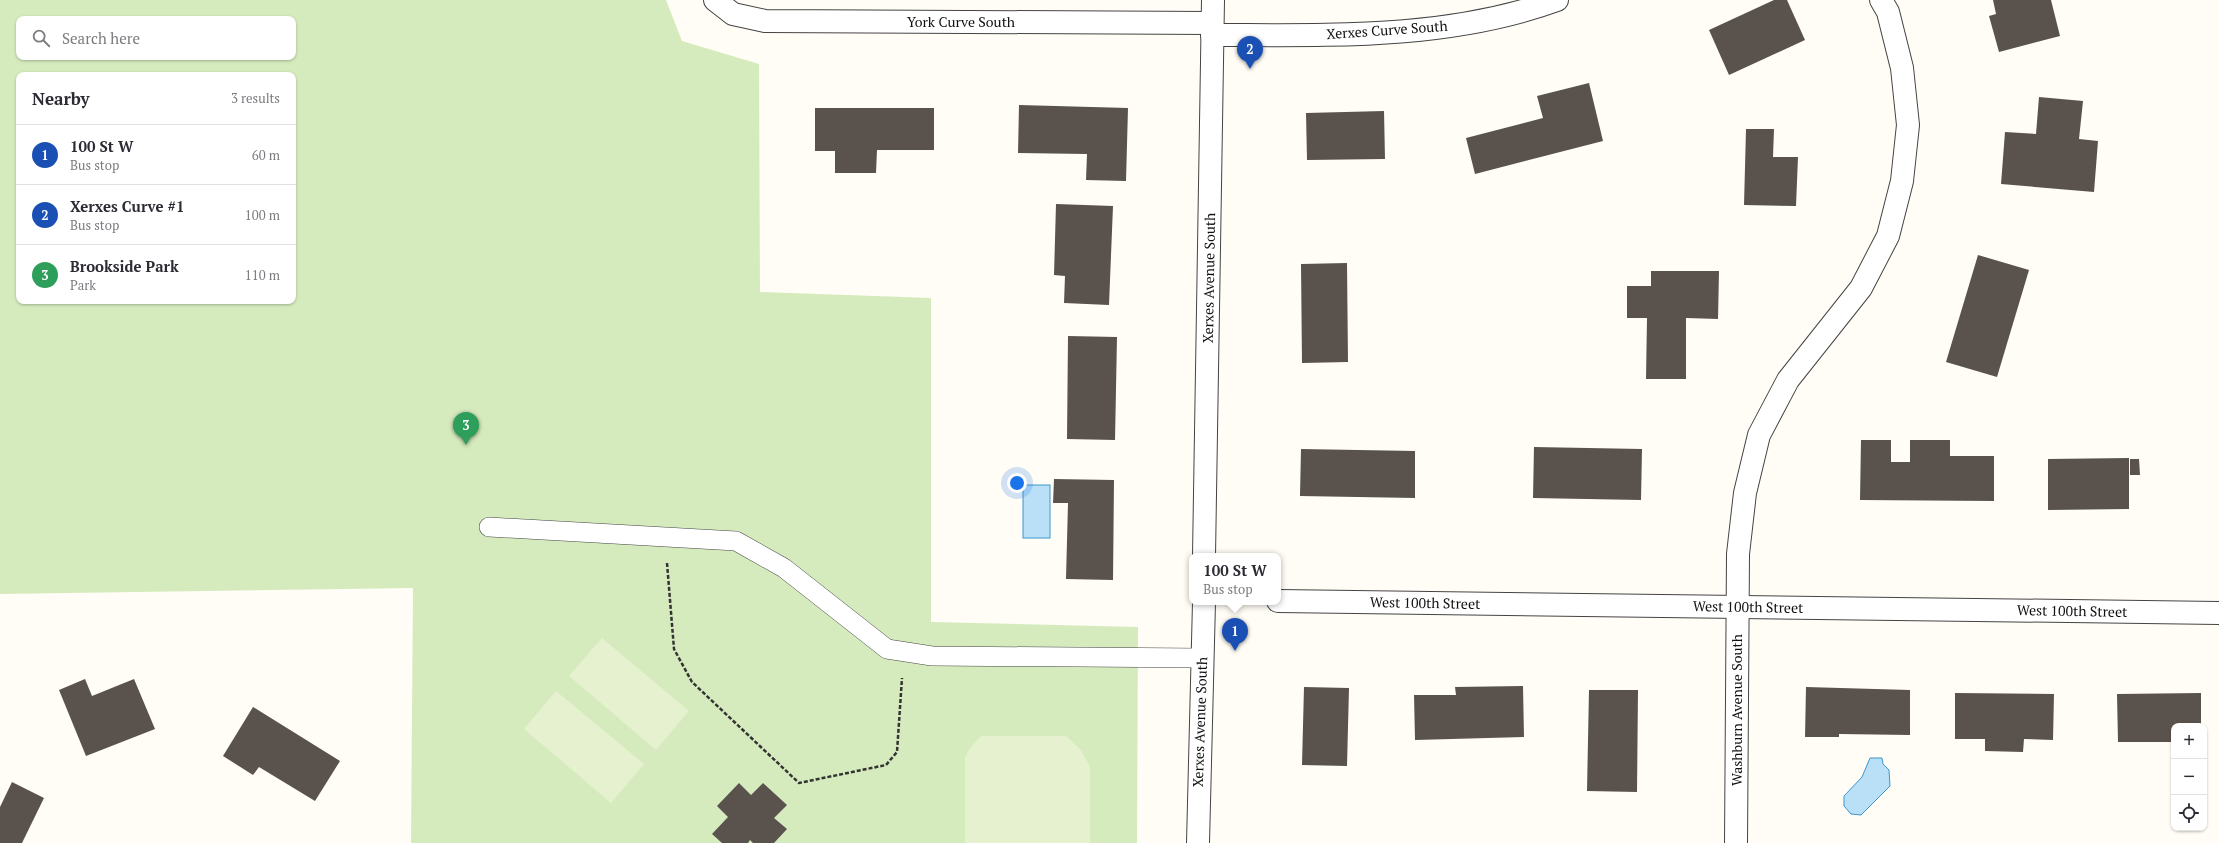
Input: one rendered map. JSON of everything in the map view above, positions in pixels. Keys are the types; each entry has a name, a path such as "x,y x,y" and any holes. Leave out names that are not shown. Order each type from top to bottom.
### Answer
{"street":[{"name":"York Curve South","path":"715,0 733,14 765,21 1212,29"},
{"name":"Xerxes Avenue South","path":"1204,553 1213,0"},
{"name":"Xerxes Curve South","path":"1212,29 1335,35 1440,29 1540,6 1558,0"},
{"name":"Washburn Avenue South","path":"1736,843 1738,554 1745,493 1759,435 1788,380 1861,288 1888,236 1902,181 1908,125 1902,68 1888,12 1881,0"},
{"name":"West 100th Street","path":"1281,601 2219,613"},
{"name":"Xerxes Avenue South","path":"1198,843 1204,605"}],"lane":[{"path":"489,527 736,542 784,568 887,649 903,652 932,656 1202,658"}],"path":[{"path":"666,538 674,649 681,662 692,682 740,725 799,783 886,765 897,752 903,652"}],"green space":[{"path":"0,0 666,0 682,41 759,64 760,292 931,298 931,622 1138,627 1137,843 411,843 413,588 0,594"},
{"path":"602,638 689,711 656,750 569,676"},
{"path":"556,691 644,764 611,803 524,729"},
{"path":"981,736 1066,736 1081,750 1090,767 1090,843 965,843 965,758 970,748"}],"water":[{"path":"1023,485 1050,485 1050,538 1023,538"},
{"path":"1870,758 1882,758 1883,764 1889,770 1890,786 1861,815 1851,814 1844,806 1844,796 1862,777"}],"building":[{"path":"1774,0 1787,0 1805,40 1729,75 1709,30"},
{"path":"1993,0 2051,0 2060,36 1999,52 1989,16 1996,14"},
{"path":"1589,83 1603,141 1475,174 1466,138 1543,118 1537,96"},
{"path":"2039,97 2083,101 2079,139 2098,141 2094,192 2001,184 2005,132 2036,134"},
{"path":"1019,105 1128,108 1126,181 1086,180 1087,154 1018,153"},
{"path":"815,108 934,108 934,150 877,150 876,173 835,173 835,151 815,151"},
{"path":"1384,111 1385,159 1307,160 1306,113"},
{"path":"1746,129 1774,129 1773,157 1798,157 1796,206 1744,205"},
{"path":"1056,204 1113,206 1109,305 1064,303 1065,276 1054,275"},
{"path":"1978,255 2029,270 1997,377 1946,362"},
{"path":"1347,263 1348,362 1302,363 1301,264"},
{"path":"1651,271 1719,271 1718,319 1686,318 1686,379 1646,379 1647,318 1627,318 1627,286 1651,286"},
{"path":"1068,336 1117,337 1115,440 1067,439"},
{"path":"1861,440 1891,440 1891,462 1910,462 1910,440 1950,440 1950,456 1994,456 1994,501 1860,500"},
{"path":"1534,447 1642,449 1641,500 1533,498"},
{"path":"1301,449 1415,451 1415,498 1300,496"},
{"path":"2129,458 2129,509 2048,510 2048,459"},
{"path":"2130,459 2139,459 2140,475 2130,475"},
{"path":"1054,479 1114,480 1113,580 1066,579 1068,503 1053,503"},
{"path":"85,679 92,696 134,679 155,729 86,756 59,690"},
{"path":"1523,686 1524,737 1415,740 1414,695 1456,695 1455,687"},
{"path":"1304,687 1349,688 1347,766 1302,765"},
{"path":"1806,687 1910,690 1910,735 1839,734 1839,737 1805,737"},
{"path":"1589,690 1638,690 1637,792 1587,791"},
{"path":"1955,693 2054,694 2053,740 2024,739 2023,752 1985,751 1985,739 1955,739"},
{"path":"2201,693 2201,723 2171,723 2171,742 2118,742 2117,694"},
{"path":"253,707 340,761 315,801 259,767 253,775 223,756"},
{"path":"12,782 44,798 22,843 0,843 0,807"},
{"path":"739,783 751,795 763,783 787,805 774,818 787,829 774,843 753,843 750,840 748,843 722,843 712,834 728,817 717,806"}],"place":[{"name":"Xerxes Curve #1","path":"1250,69"},
{"name":"Brookside Park","path":"466,445"},
{"name":"100 St W","path":"1235,651"}]}
